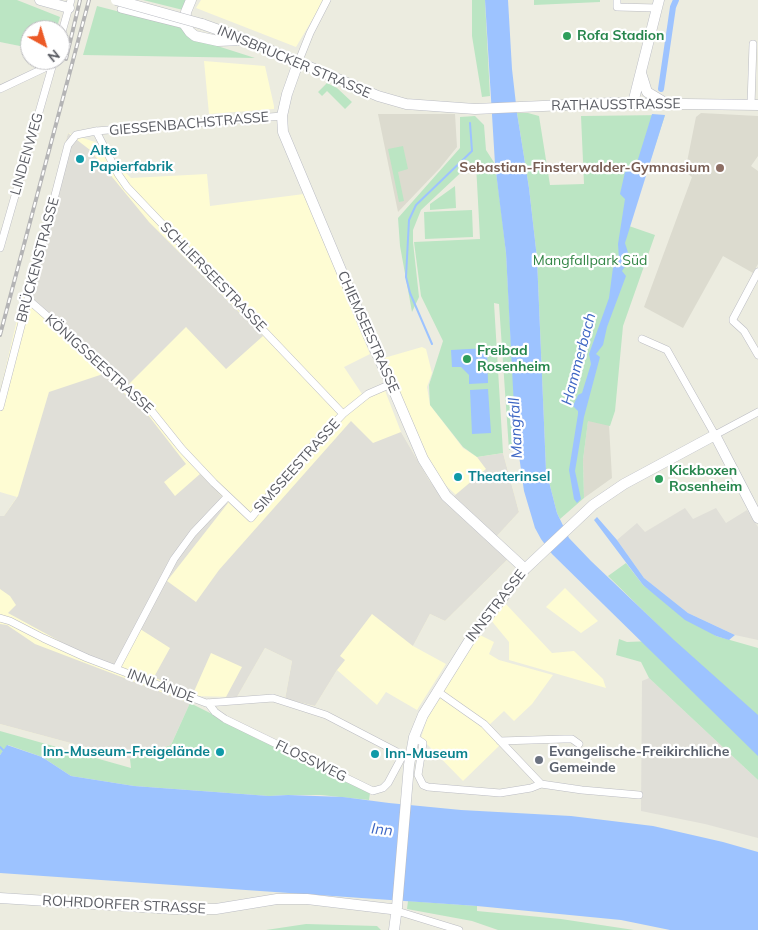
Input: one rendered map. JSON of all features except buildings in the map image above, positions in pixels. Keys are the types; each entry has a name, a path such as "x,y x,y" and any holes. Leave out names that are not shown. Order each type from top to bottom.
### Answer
{"main road":[{"path":"40,0 70,4"},
{"path":"191,0 186,12 185,25 190,32 218,42 244,39"},
{"name":"INNSBRUCKER STRASSE","path":"119,4 202,24 244,39 387,99 434,107 475,109"},
{"path":"633,103 658,4"},
{"name":"CHIEMSEESTRASSE","path":"298,63 287,94 282,116 283,132 368,337 391,384 423,459 446,496 525,569"},
{"path":"640,72 647,92 656,99 668,102"},
{"name":"RATHAUSSTRASSE","path":"475,109 668,102 755,105"},
{"path":"715,436 758,518"},
{"name":"INNSTRASSE","path":"394,930 406,795 406,756 423,715 437,690 482,621 525,569 584,512 624,484 715,436"},
{"name":"ROHRDORFER STRASSE","path":"0,898 174,910 216,909 277,899 307,899 397,911"}],"street":[{"path":"298,63 310,33 327,0"},
{"path":"617,0 618,7 658,4"},
{"path":"65,20 70,4"},
{"path":"119,4 185,25"},
{"path":"753,44 755,105"},
{"path":"0,89 37,70"},
{"name":"LINDENWEG","path":"0,248 51,70"},
{"name":"GIESSENBACHSTRASSE","path":"96,131 282,116"},
{"name":"BRÜCKENSTRASSE","path":"0,407 68,146 76,135 96,131"},
{"name":"SCHLIERSEESTRASSE","path":"96,131 127,188 343,414"},
{"path":"758,272 733,319 744,331 758,355"},
{"name":"KÖNIGSSEESTRASSE","path":"27,301 31,302 79,344 150,409 182,449 227,497"},
{"path":"642,339 664,347 667,350 715,436"},
{"name":"SIMSSEESTRASSE","path":"227,497 251,518 289,471 343,414 368,394 391,384"},
{"name":"INNSTRASSE","path":"715,436 758,412"},
{"path":"116,668 174,559 193,533 227,497"},
{"name":"INNLÄNDE","path":"0,618 10,620 52,642 208,703 274,698 326,715 406,756"},
{"path":"437,690 484,724 542,784 554,787 639,795"},
{"name":"FLOSSWEG","path":"208,703 215,712 225,719 373,791 383,788 388,783 406,756"},
{"path":"414,737 423,743 418,775 423,785 428,787 500,793 531,788 542,784"},
{"path":"500,740 572,739 579,744"},
{"path":"397,911 459,930"}],"shaded area":[{"path":"201,0 324,0 296,47 196,8"},
{"path":"204,61 265,66 274,109 209,114"},
{"path":"701,113 758,116 758,156 751,166 758,171 758,264 753,273 723,256 683,328 644,307 692,177 685,172 696,117"},
{"path":"378,114 455,114 457,147 440,168 398,212"},
{"path":"68,133 95,142 131,178 207,174 210,206 304,194 370,354 344,367 364,397 384,388 401,432 429,480 447,501 456,495 436,476 384,358 422,347 426,349 432,373 427,387 430,405 463,448 477,457 503,453 519,512 496,537 509,558 445,621 430,614 413,646 446,664 417,710 386,692 377,705 337,670 315,706 285,699 292,661 265,648 237,697 192,696 171,745 130,759 0,724 0,516 4,516 17,497 0,492 0,391 23,295"},
{"path":"68,133 90,150 149,222 263,336 226,369 186,327 129,384 23,295"},
{"path":"103,374 148,415 186,464 164,482 175,496 200,474 228,503 167,581 196,602 219,570 351,421 373,443 401,432 429,480 447,502 486,469 477,457 503,453 519,512 496,537 509,558 445,621 430,614 413,646 372,614 340,656 345,660 315,706 285,699 292,661 265,648 237,697 226,697 242,667 211,653 192,696 154,677 170,648 137,627 114,666 76,650 8,613 16,605 10,596 0,589 0,516 4,516 18,496 49,392"},
{"path":"588,420 609,425 612,478 584,498 583,460"},
{"path":"685,508 693,519 716,508 726,523 747,510 758,527 758,640 735,635 688,613 644,578 617,540 637,523 645,532"},
{"path":"565,588 598,621 581,633 546,607"},
{"path":"504,602 552,653 574,651 603,679 606,688 509,660 509,642 490,619"},
{"path":"0,624 7,625 35,644 190,703 171,745 130,759 0,724"},
{"path":"480,635 494,642 489,654 499,660 553,675 532,704 514,721 504,711 485,729 500,745 463,781 421,738 427,719 467,652"},
{"path":"649,678 758,780 758,838 705,824 641,811 642,681"}],"green space":[{"path":"0,0 17,0 60,17 59,20 20,20 20,46 0,42"},
{"path":"143,0 186,0 183,10"},
{"path":"472,0 485,0 490,96 482,97 472,36"},
{"path":"534,0 600,0 600,2 534,5"},
{"path":"97,6 198,32 208,43 255,58 83,55"},
{"path":"327,83 337,88 352,102 345,109 327,91 322,96 318,92"},
{"name":"Mangfallpark Süd","path":"517,113 539,116 550,185 584,184 581,116 665,115 629,226 655,235 623,326 615,411 610,426 588,421 583,460 584,498 560,519 546,470 537,258 529,188"},
{"name":"Freibad Rosenheim","path":"475,116 484,125 486,150 495,164 502,217 506,253 517,448 509,450 499,304 494,303 503,453 477,457 463,447 430,405 429,385 443,341 421,296 414,242 480,239 476,164 470,164 421,210 413,230 413,242 419,297 412,312 400,246 398,218 460,148 460,117"},
{"path":"403,146 408,169 398,172 404,201 399,202 388,149"},
{"path":"455,186 456,208 430,210 430,204"},
{"path":"472,210 473,237 425,239 424,212"},
{"path":"626,563 643,585 716,636 758,648 758,780 649,678 641,662 616,655 619,639 627,642 673,640 608,576"},
{"name":"Inn-Museum-Freigelände","path":"190,703 370,793 369,800 321,795 269,796 134,786 71,776 42,757 8,745 0,755 0,731 131,768 130,759 171,745"},
{"path":"408,901 477,906 477,911 561,919 634,930 498,930 472,921 407,909"},
{"path":"306,924 377,926 381,930 266,930"}],"water":[{"name":"Mangfall","path":"485,0 508,0 512,69 537,258 546,470 557,513 569,538 591,561 674,640 758,715 758,756 552,554 535,528 524,491 515,427 506,253 495,164"},
{"path":"652,114 665,115 625,243 630,259 622,271 626,276 607,327 603,345 596,354 600,357 584,417 575,471 581,499 577,503 574,499 569,470 578,414 578,411 573,406 578,395 582,393 591,364 589,354 609,298 614,260 619,259 618,244 625,199 620,194 625,172 635,169"},
{"path":"487,348 488,383 469,384 469,375 461,367 452,367 451,350"},
{"path":"488,389 491,433 472,434 470,390"},
{"path":"597,517 617,540 644,578 688,613 735,635 729,640 716,636 685,620 643,585 594,520"},
{"name":"Inn","path":"7,745 42,757 71,776 134,786 269,796 343,797 461,810 571,816 653,826 723,842 758,852 758,930 670,930 621,920 477,906 0,873 0,755"}],"waterway":[{"name":"Hammerbach","path":"661,89 673,7 676,0"},
{"path":"432,344 410,293 406,277 409,220 416,205 472,151 470,123"},
{"path":"0,747 5,752"}],"railway":[{"path":"70,42 80,0"},
{"path":"0,335 89,0"}],"place":[{"name":"Rofa Stadion","path":"567,36"},
{"name":"Alte Papierfabrik","path":"80,159"},
{"name":"Sebastian-Finsterwalder-Gymnasium","path":"720,168"},
{"name":"Freibad Rosenheim","path":"467,359"},
{"name":"Theaterinsel","path":"458,477"},
{"name":"Kickboxen Rosenheim","path":"659,479"},
{"name":"Inn-Museum-Freigelände","path":"220,752"},
{"name":"Inn-Museum","path":"375,754"},
{"name":"Evangelische-Freikirchliche Gemeinde","path":"539,760"}]}
